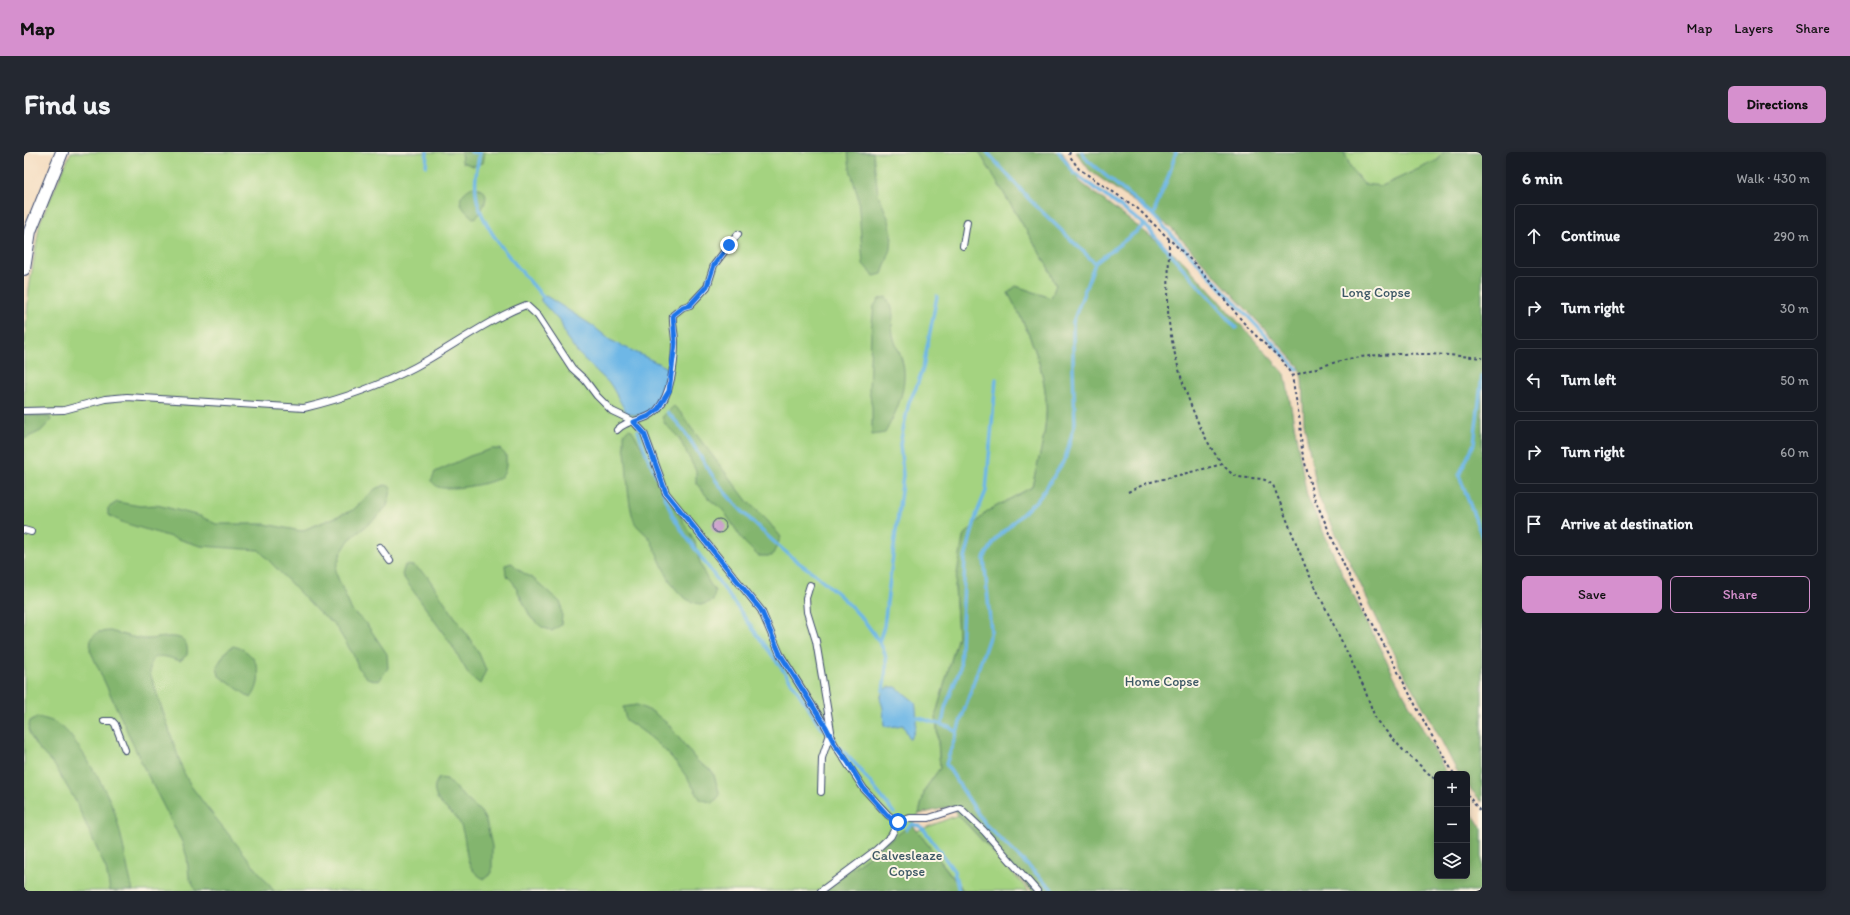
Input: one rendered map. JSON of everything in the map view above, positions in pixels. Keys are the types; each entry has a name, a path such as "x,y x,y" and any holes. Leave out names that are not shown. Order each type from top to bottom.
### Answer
{"street":[{"path":"24,269 30,231 62,152"}],"lane":[{"path":"963,246 966,222"},
{"path":"618,430 626,422 634,422 649,416 658,409 669,391 675,343 673,315 683,307 690,305 707,286 714,265 738,234"},
{"path":"24,411 64,410 105,399 127,396 304,408 330,402 414,368 508,312 526,305 538,316 550,332 572,368 585,380 597,396 612,411 634,422 644,433 666,493 761,610 780,654 830,734 835,745 848,762 864,789 888,816 898,822"},
{"path":"24,530 31,532"},
{"path":"380,547 390,561"},
{"path":"810,585 806,598 807,612 818,650 830,734 822,758 821,792"},
{"path":"104,721 112,721 115,724 125,750"},
{"path":"821,891 876,850 891,836 898,822 910,818 929,818 960,808 984,831 1037,891"}],"path":[{"path":"1070,152 1069,156 1079,169 1137,208 1196,265 1249,329 1283,361 1292,376 1300,422 1302,451 1313,495 1356,590 1428,729 1452,771"},
{"path":"1169,239 1168,310 1177,367 1194,415 1216,456 1231,474 1247,479 1264,480 1273,485 1306,568 1363,685 1376,720 1403,750 1434,778"},
{"path":"1292,376 1322,366 1368,356 1455,355 1482,358"},
{"path":"1128,492 1147,483 1223,464"},
{"path":"1470,798 1482,814"}],"green space":[{"path":"71,152 979,152 1047,265 1056,285 1051,298 1016,286 1008,293 1031,340 1042,375 1045,392 1045,427 1032,487 986,512 955,586 958,636 936,714 940,768 925,789 919,814 912,824 821,891 24,891 24,352 29,289 40,222"},
{"path":"461,152 485,152 483,163 473,166 462,162"},
{"path":"848,152 873,152 878,194 889,220 892,235 891,249 882,274 874,276 863,264 858,197 850,169"},
{"name":"Home Copse","path":"979,152 1062,152 1080,182 1184,262 1285,374 1307,496 1343,575 1394,676 1445,771 1434,771 1434,879 1470,879 1470,810 1482,829 1482,891 1032,891 958,815 953,806 919,814 925,789 940,768 936,714 958,636 955,586 963,537 986,512 1032,487 1041,450 1046,410 1042,375 1031,340 1008,293 1016,286 1051,298 1056,285 1047,265"},
{"name":"Long Copse","path":"1076,152 1344,152 1352,170 1364,184 1382,186 1438,160 1444,152 1482,152 1482,802 1470,788 1470,771 1457,771 1428,715 1401,669 1319,498 1304,423 1302,379 1299,366 1169,226 1090,171"},
{"path":"1344,152 1444,152 1438,160 1382,186 1364,185 1352,170"},
{"path":"472,187 479,188 483,191 486,198 480,213 477,217 473,218 464,210 460,202 466,191"},
{"path":"886,297 893,312 892,329 903,364 904,382 897,409 885,433 872,435 872,407 869,390 871,332 874,306 879,299"},
{"path":"674,406 682,414 748,502 767,520 781,537 772,556 758,556 744,542 723,510 709,499 696,483 696,471 679,438 665,424 662,417"},
{"path":"24,415 50,417 51,420 41,431 24,439"},
{"path":"628,429 632,430 695,542 702,568 715,591 713,601 701,604 682,596 669,579 650,539 634,521 628,493 624,445 624,434"},
{"path":"492,449 500,449 506,455 505,471 498,479 482,484 452,488 438,487 431,481 435,472 470,456"},
{"path":"385,485 392,487 387,506 377,517 349,540 341,553 335,571 352,611 366,623 387,654 388,668 379,681 367,678 358,668 354,656 335,625 317,611 259,550 201,546 124,523 108,515 108,508 117,502 140,506 157,505 200,516 216,524 265,524 301,531 353,510 375,489"},
{"path":"512,563 519,570 535,580 561,603 561,625 552,631 542,627 531,618 513,582 506,575 505,565"},
{"path":"405,565 414,566 427,576 478,651 486,670 480,684 469,675 451,644 402,575"},
{"path":"110,631 144,639 173,637 184,641 187,646 187,655 180,661 159,656 152,661 150,666 150,673 183,771 191,786 206,806 274,891 196,891 189,877 187,857 182,842 143,766 90,650 91,638 98,632"},
{"path":"233,646 248,653 254,659 257,666 258,682 256,690 251,698 219,676 217,666 226,651"},
{"path":"637,705 653,712 668,724 697,761 713,772 720,795 713,803 700,799 693,786 669,754 650,737 626,720 623,707"},
{"path":"37,717 56,723 68,733 84,754 100,781 115,813 133,891 110,891 106,869 75,800 55,766 37,747 31,737 28,729 30,721"},
{"path":"439,778 447,779 481,812 486,821 492,846 492,873 484,879 476,874 471,867 466,853 462,828 458,820 441,804 437,798 435,787"},
{"path":"958,815 1029,891 964,891 917,831"},
{"name":"Calvesleaze Copse","path":"912,824 963,891 821,891"}],"water":[{"path":"546,296 593,326 610,340 666,367 668,379 666,386 659,400 650,410 638,415 626,412 611,385 578,353 566,337 561,323 541,301 541,298"},
{"path":"888,687 896,687 915,702 916,726 910,739 903,725 889,727 884,726 883,708 880,698 883,691"}],"building":[{"path":"719,519 724,521 726,526 724,531 719,533 714,531 712,526 714,521"}],"waterway":[{"path":"426,166 427,152"},
{"path":"471,152 480,153"},
{"path":"480,152 476,173 476,193 479,207 484,219 507,254 543,297"},
{"path":"987,152 1029,199 1095,263"},
{"path":"1059,152 1074,173 1145,225 1236,328"},
{"path":"1082,152 1088,161 1153,215 1297,369"},
{"path":"1153,215 1169,175 1176,152"},
{"path":"1054,891 984,823 946,764 991,631 984,558 996,539 1040,497 1065,459 1075,423 1073,322 1095,263 1145,225"},
{"path":"883,691 886,660 883,648 879,642 884,626 903,475 900,444 909,402 923,368 937,296"},
{"path":"1482,376 1474,444 1459,475 1482,537"},
{"path":"942,725 945,708 960,669 965,558 977,513 986,491 996,379"},
{"path":"667,412 676,421 729,497 777,544 842,597 866,623 879,642"},
{"path":"638,431 647,456 657,477"},
{"path":"663,492 673,516 685,535 793,684 822,729"},
{"path":"916,717 949,727 956,732"},
{"path":"839,747 858,767 894,813"},
{"path":"906,829 912,824 920,826 925,831 954,871 959,891"}],"route":[{"path":"729,245 714,265 707,286 690,305 676,311 673,315 672,320 675,343 671,382 669,391 664,401 658,409 649,416 640,421 634,422 644,433 666,493 761,610 780,654 826,727 835,745 848,762 864,789 888,816 898,822"}]}
